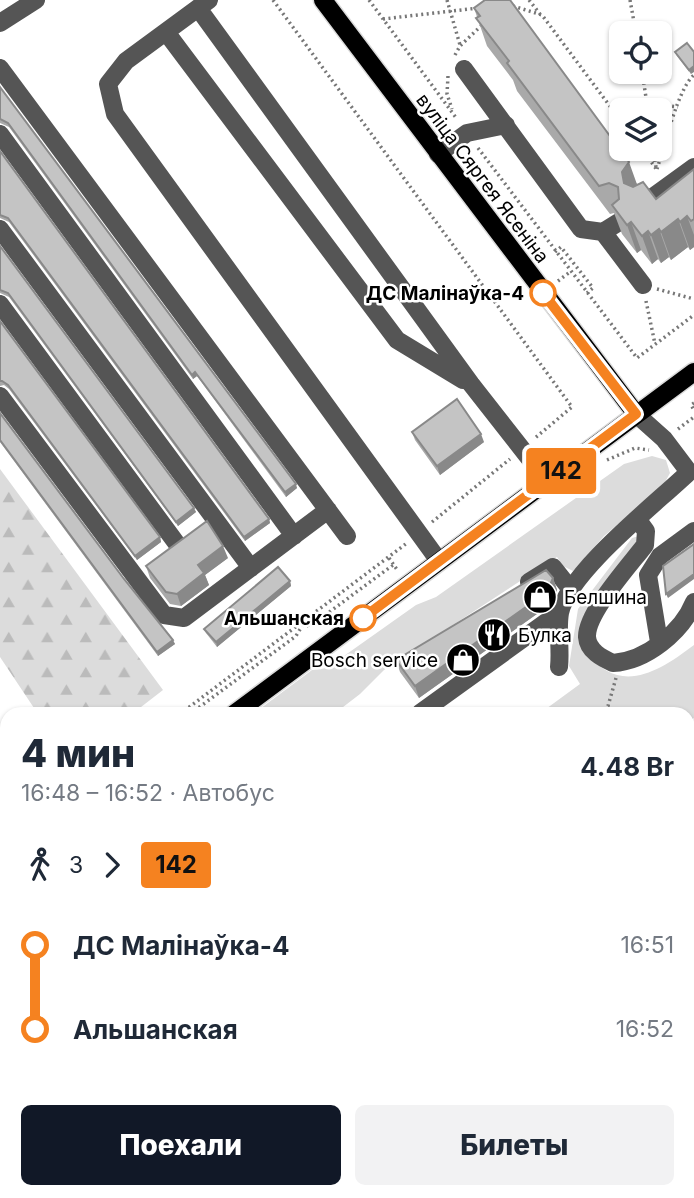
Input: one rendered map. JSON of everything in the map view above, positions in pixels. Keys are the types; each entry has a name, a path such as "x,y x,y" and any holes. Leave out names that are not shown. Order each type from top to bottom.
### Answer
{"main road":[{"name":"вуліца Сяргея Ясеніна","path":"323,0 636,414"},
{"path":"243,707 694,372"}],"lane":[{"path":"4,24 36,0"},
{"path":"439,561 115,114 108,84 126,61 204,4 471,384 547,481"},
{"path":"166,32 397,340 471,384"},
{"path":"0,68 347,536"},
{"path":"464,69 582,229 603,232 619,222"},
{"path":"438,154 467,134 506,125"},
{"path":"0,134 294,536"},
{"path":"643,204 694,167"},
{"path":"0,229 251,568"},
{"path":"603,232 643,285"},
{"path":"0,304 172,548 213,517"},
{"path":"0,396 139,572 164,615 184,618 328,510"},
{"path":"428,707 560,612 572,591 615,539 692,480 664,439 636,414"},
{"path":"638,520 646,531 645,545 594,614 587,638 592,650 602,658 620,662 641,656 683,624 694,601"},
{"path":"659,642 648,575 660,556 694,531"},
{"path":"518,589 553,567 572,591"},
{"path":"559,667 560,612"}],"path":[{"path":"189,707 418,534 572,407 274,0"},
{"path":"447,0 464,69"},
{"path":"511,0 506,4 542,15"},
{"path":"529,0 609,103"},
{"path":"630,0 634,21"},
{"path":"383,19 484,7"},
{"path":"460,46 488,21"},
{"path":"657,169 689,79 694,75"},
{"path":"672,106 678,107"},
{"path":"651,161 668,186"},
{"path":"655,161 657,169"},
{"path":"543,237 637,358 694,315"},
{"path":"555,252 561,247 593,288 587,293"},
{"path":"655,344 643,285 694,299"},
{"path":"694,402 691,405 694,410"},
{"path":"305,621 309,627 393,565"},
{"path":"200,707 296,636 305,621"},
{"path":"607,707 620,662"}],"green space":[{"path":"652,456 666,460 670,473 663,486 604,536 573,571 563,566 557,557 384,670 343,707 262,707 312,670 327,668 416,605 436,597 624,464"},
{"path":"0,469 163,690 141,707 33,707 0,657"},
{"path":"639,536 640,541 585,651 598,665 611,673 625,676 652,671 694,645 694,707 549,707 580,684 569,666 578,609 632,538"}],"building":[{"path":"485,0 510,0 609,135 609,161 629,162 622,172 624,183 633,187 643,182 656,199 694,169 694,219 691,221 687,216 680,222 678,219 661,232 659,229 651,235 648,231 642,236 631,222 627,225 612,205 619,199 618,187 609,183 599,186 507,63 509,61 476,18 480,16 474,8"},
{"path":"687,43 694,52 694,66 689,70 675,52"},
{"path":"0,87 296,484 285,492 195,372 192,375 8,123 0,119"},
{"path":"0,151 269,519 244,537 8,218 0,215"},
{"path":"0,246 194,508 176,522 8,293 0,290"},
{"path":"0,321 160,537 135,556 8,385 0,381"},
{"path":"457,399 481,434 437,466 412,432"},
{"path":"0,413 173,640 157,652 0,440"},
{"path":"207,521 223,546 198,565 204,573 177,594 166,592 146,566"},
{"path":"694,544 694,574 666,594 663,566"},
{"path":"278,567 290,581 216,642 204,629"},
{"path":"546,570 553,578 547,592 415,686 396,660"}],"bus line":[{"name":"142","path":"363,618 636,414 543,293"}],"place":[{"name":"ДС Малінаўка-4","path":"543,293"},
{"name":"Белшина","path":"540,597"},
{"name":"Альшанская","path":"363,618"},
{"name":"Булка","path":"494,635"},
{"name":"Bosch service","path":"463,660"}]}
